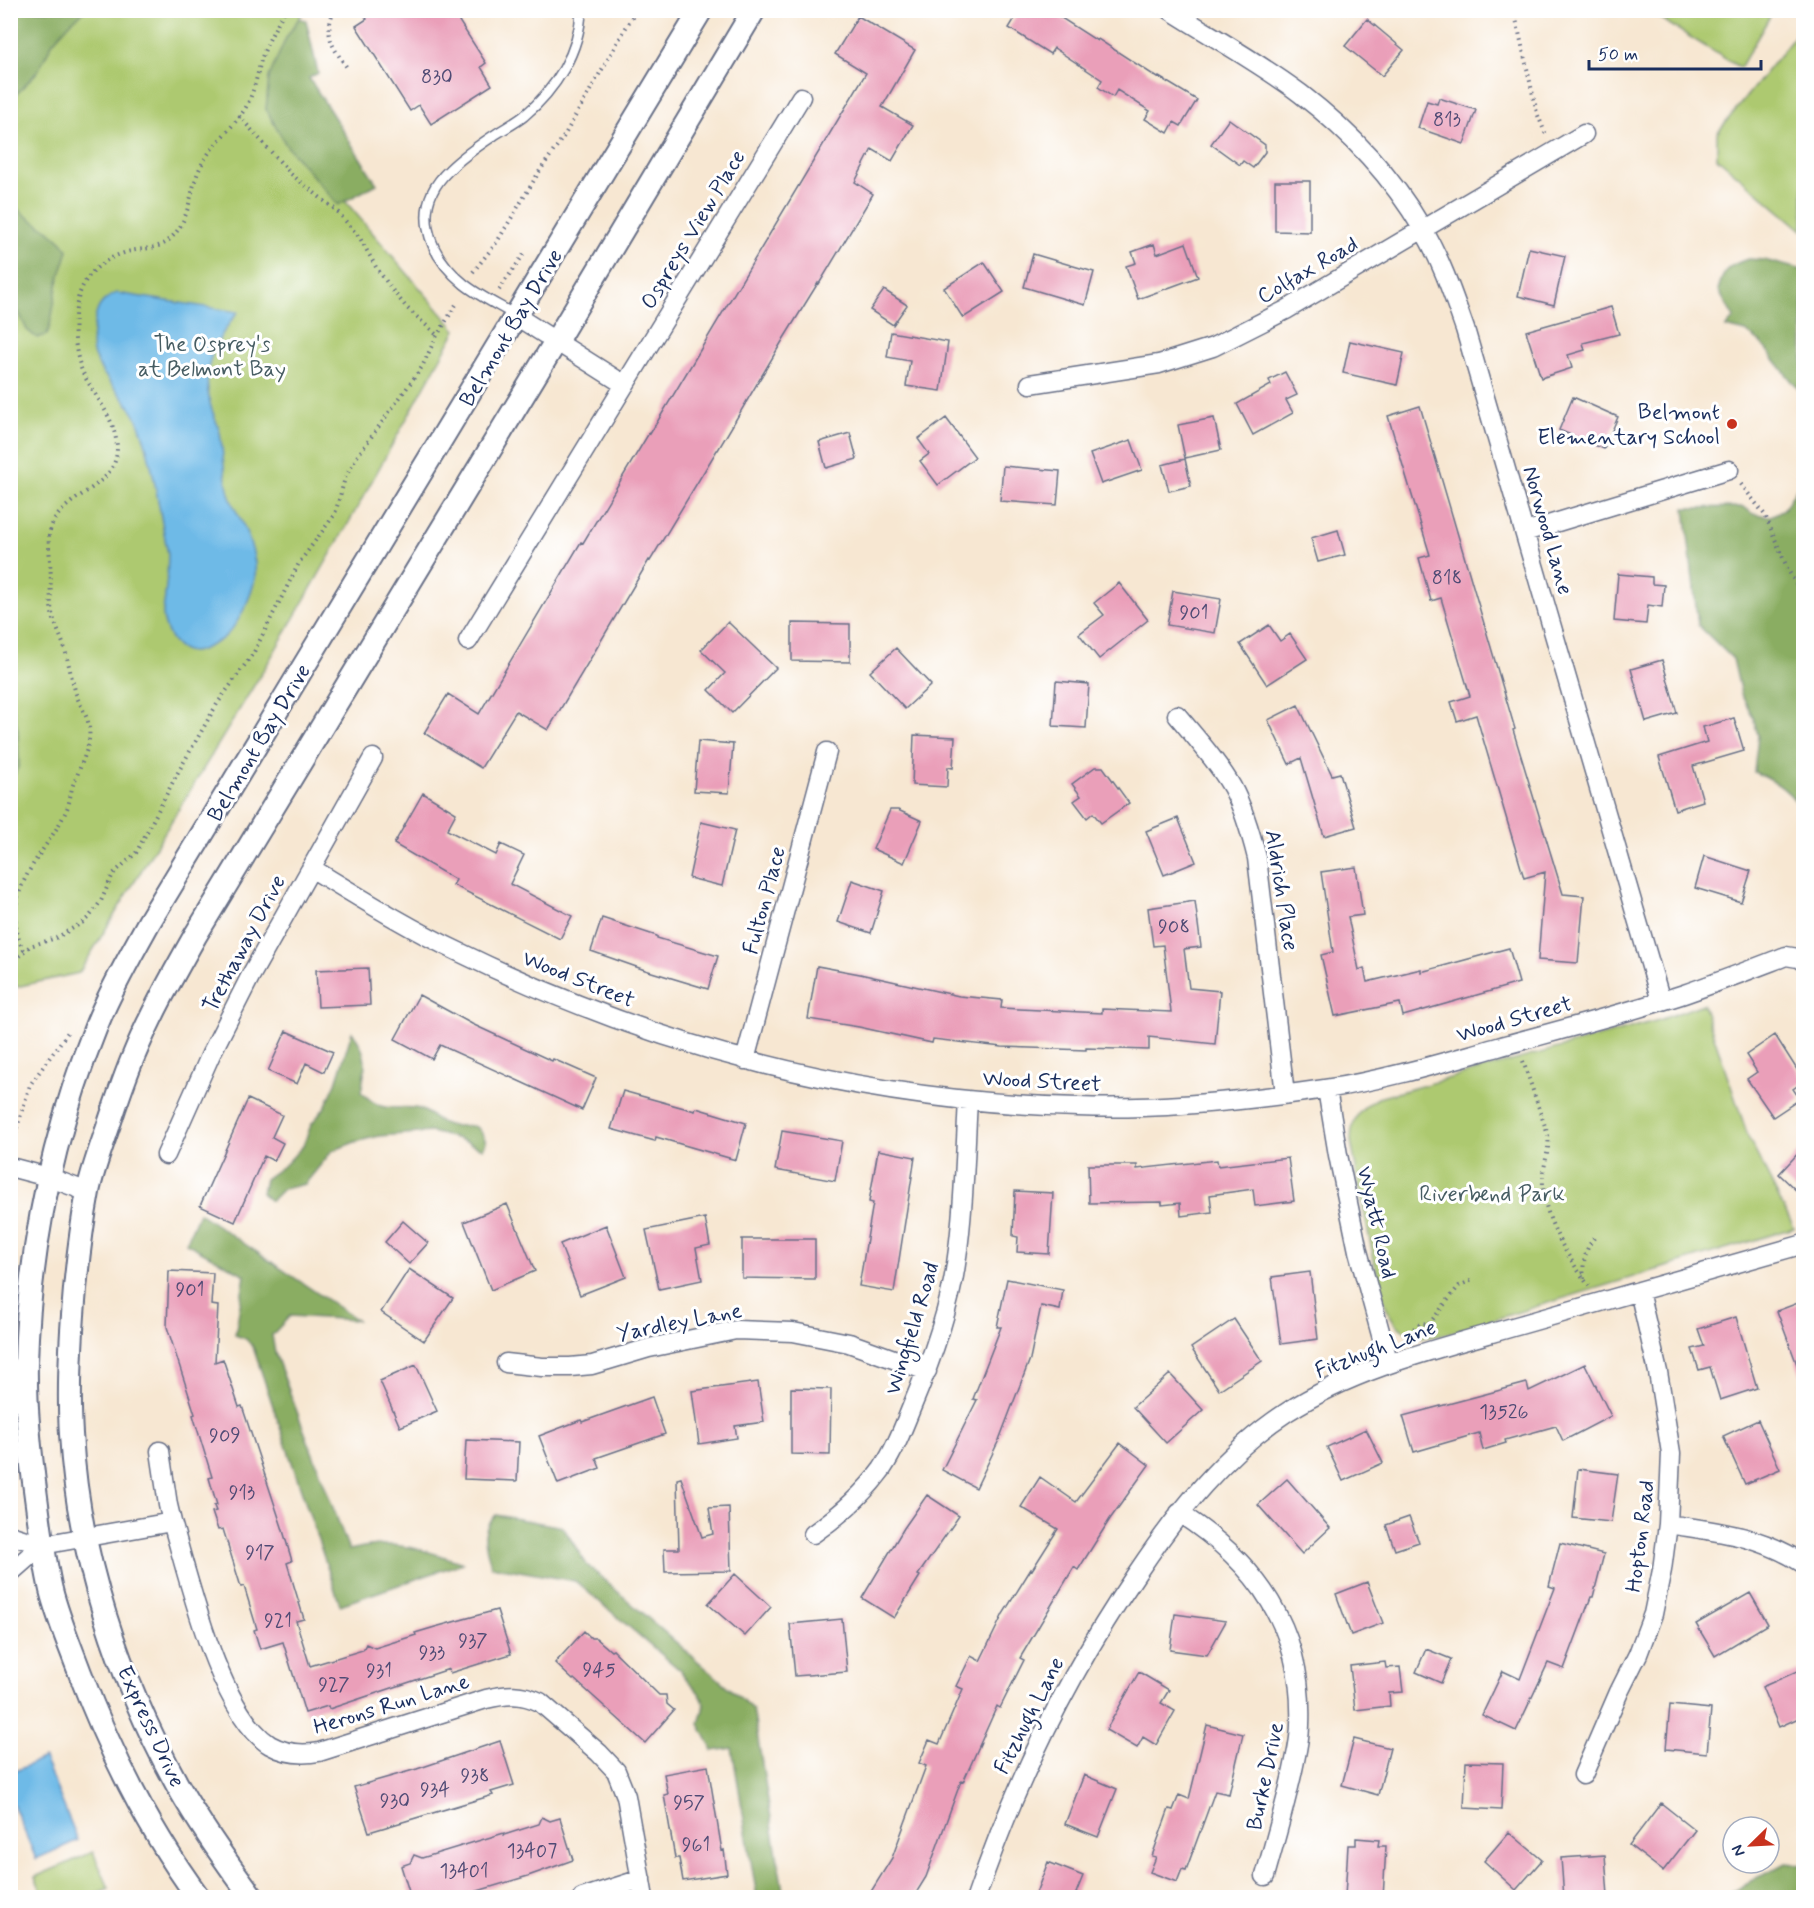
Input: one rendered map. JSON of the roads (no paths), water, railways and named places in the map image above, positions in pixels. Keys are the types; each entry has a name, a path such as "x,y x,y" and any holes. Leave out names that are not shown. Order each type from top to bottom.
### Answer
{"street":[{"name":"Belmont Bay Drive","path":"42,1545 31,1459 26,1365 32,1280 48,1177 74,1089 98,1022 149,922 701,10"},
{"name":"Belmont Bay Drive","path":"85,1538 71,1433 70,1339 78,1257 88,1192 98,1155 134,1055 167,985 195,936 754,10"},
{"name":"Norwood Lane","path":"1170,10 1300,93 1344,130 1378,165 1423,229 1452,293 1465,329 1661,1000"},
{"name":"Ospreys View Place","path":"468,641 801,97"},
{"name":"Colfax Road","path":"1030,384 1159,364 1213,347 1286,310 1584,134"},
{"path":"516,316 625,385"},
{"path":"1525,532 1728,470"},
{"name":"Aldrich Place","path":"1177,715 1221,769 1233,788 1248,822 1257,858 1285,1094"},
{"name":"Fulton Place","path":"745,1060 826,753"},
{"name":"Trethaway Drive","path":"166,1155 216,1044 251,975 373,758"},
{"name":"Wood Street","path":"311,868 377,908 456,951 580,1007 632,1025 781,1070 846,1084 914,1095 1080,1107 1135,1107 1199,1103 1327,1089 1428,1067 1661,1000 1786,956 1802,957"},
{"name":"Wyatt Road","path":"1327,1089 1358,1251 1389,1364"},
{"name":"Wingfield Road","path":"813,1534 841,1514 861,1495 883,1467 897,1444 927,1371 956,1265 968,1100"},
{"path":"10,1167 48,1177 88,1192"},
{"name":"Fitzhugh Lane","path":"976,1898 1021,1780 1063,1694 1115,1605 1179,1513 1215,1472 1266,1427 1322,1393 1389,1364 1803,1244"},
{"name":"Hopton Road","path":"1583,1775 1638,1654 1653,1614 1668,1524 1671,1453 1658,1372 1640,1291"},
{"name":"Yardley Lane","path":"506,1363 542,1367 592,1365 649,1348 736,1330 793,1332 849,1342 927,1371"},
{"name":"Herons Run Lane","path":"160,1451 172,1522 214,1660 242,1714 259,1736 271,1745 295,1754 319,1752 486,1699 519,1694 531,1698 540,1702 599,1753 616,1771 626,1796 644,1898"},
{"name":"Burke Drive","path":"1179,1513 1203,1528 1233,1554 1259,1583 1279,1616 1296,1665 1300,1699 1297,1748 1285,1806 1265,1876"},
{"path":"10,1535 42,1545 172,1522"},
{"path":"1668,1524 1737,1534 1786,1553 1803,1564"},
{"name":"Express Drive","path":"85,1538 94,1579 122,1665 137,1701 178,1785 253,1898"},
{"path":"10,1573 42,1545"},
{"name":"Express Drive","path":"42,1545 51,1591 99,1722 147,1817 199,1898"},
{"path":"582,1898 641,1879"}],"lane":[{"path":"516,316 472,290 442,262 428,230 427,211 430,196 436,184 449,170 483,143 524,116 562,74 578,37 581,10"}],"water":[{"path":"116,293 238,312 212,354 207,377 211,407 220,433 228,492 253,553 254,582 247,603 233,628 215,644 193,652 186,651 174,642 164,620 168,554 149,456 139,424 135,415 98,365 93,352 94,324 100,305"},
{"path":"44,1758 78,1840 36,1859 11,1799 11,1773"}],"place":[{"name":"Belmont Elementary School","path":"1732,424"}],"park label":[{"name":"The Osprey's at Belmont Bay","path":"212,356"},
{"name":"Riverbend Park","path":"1492,1193"}]}
